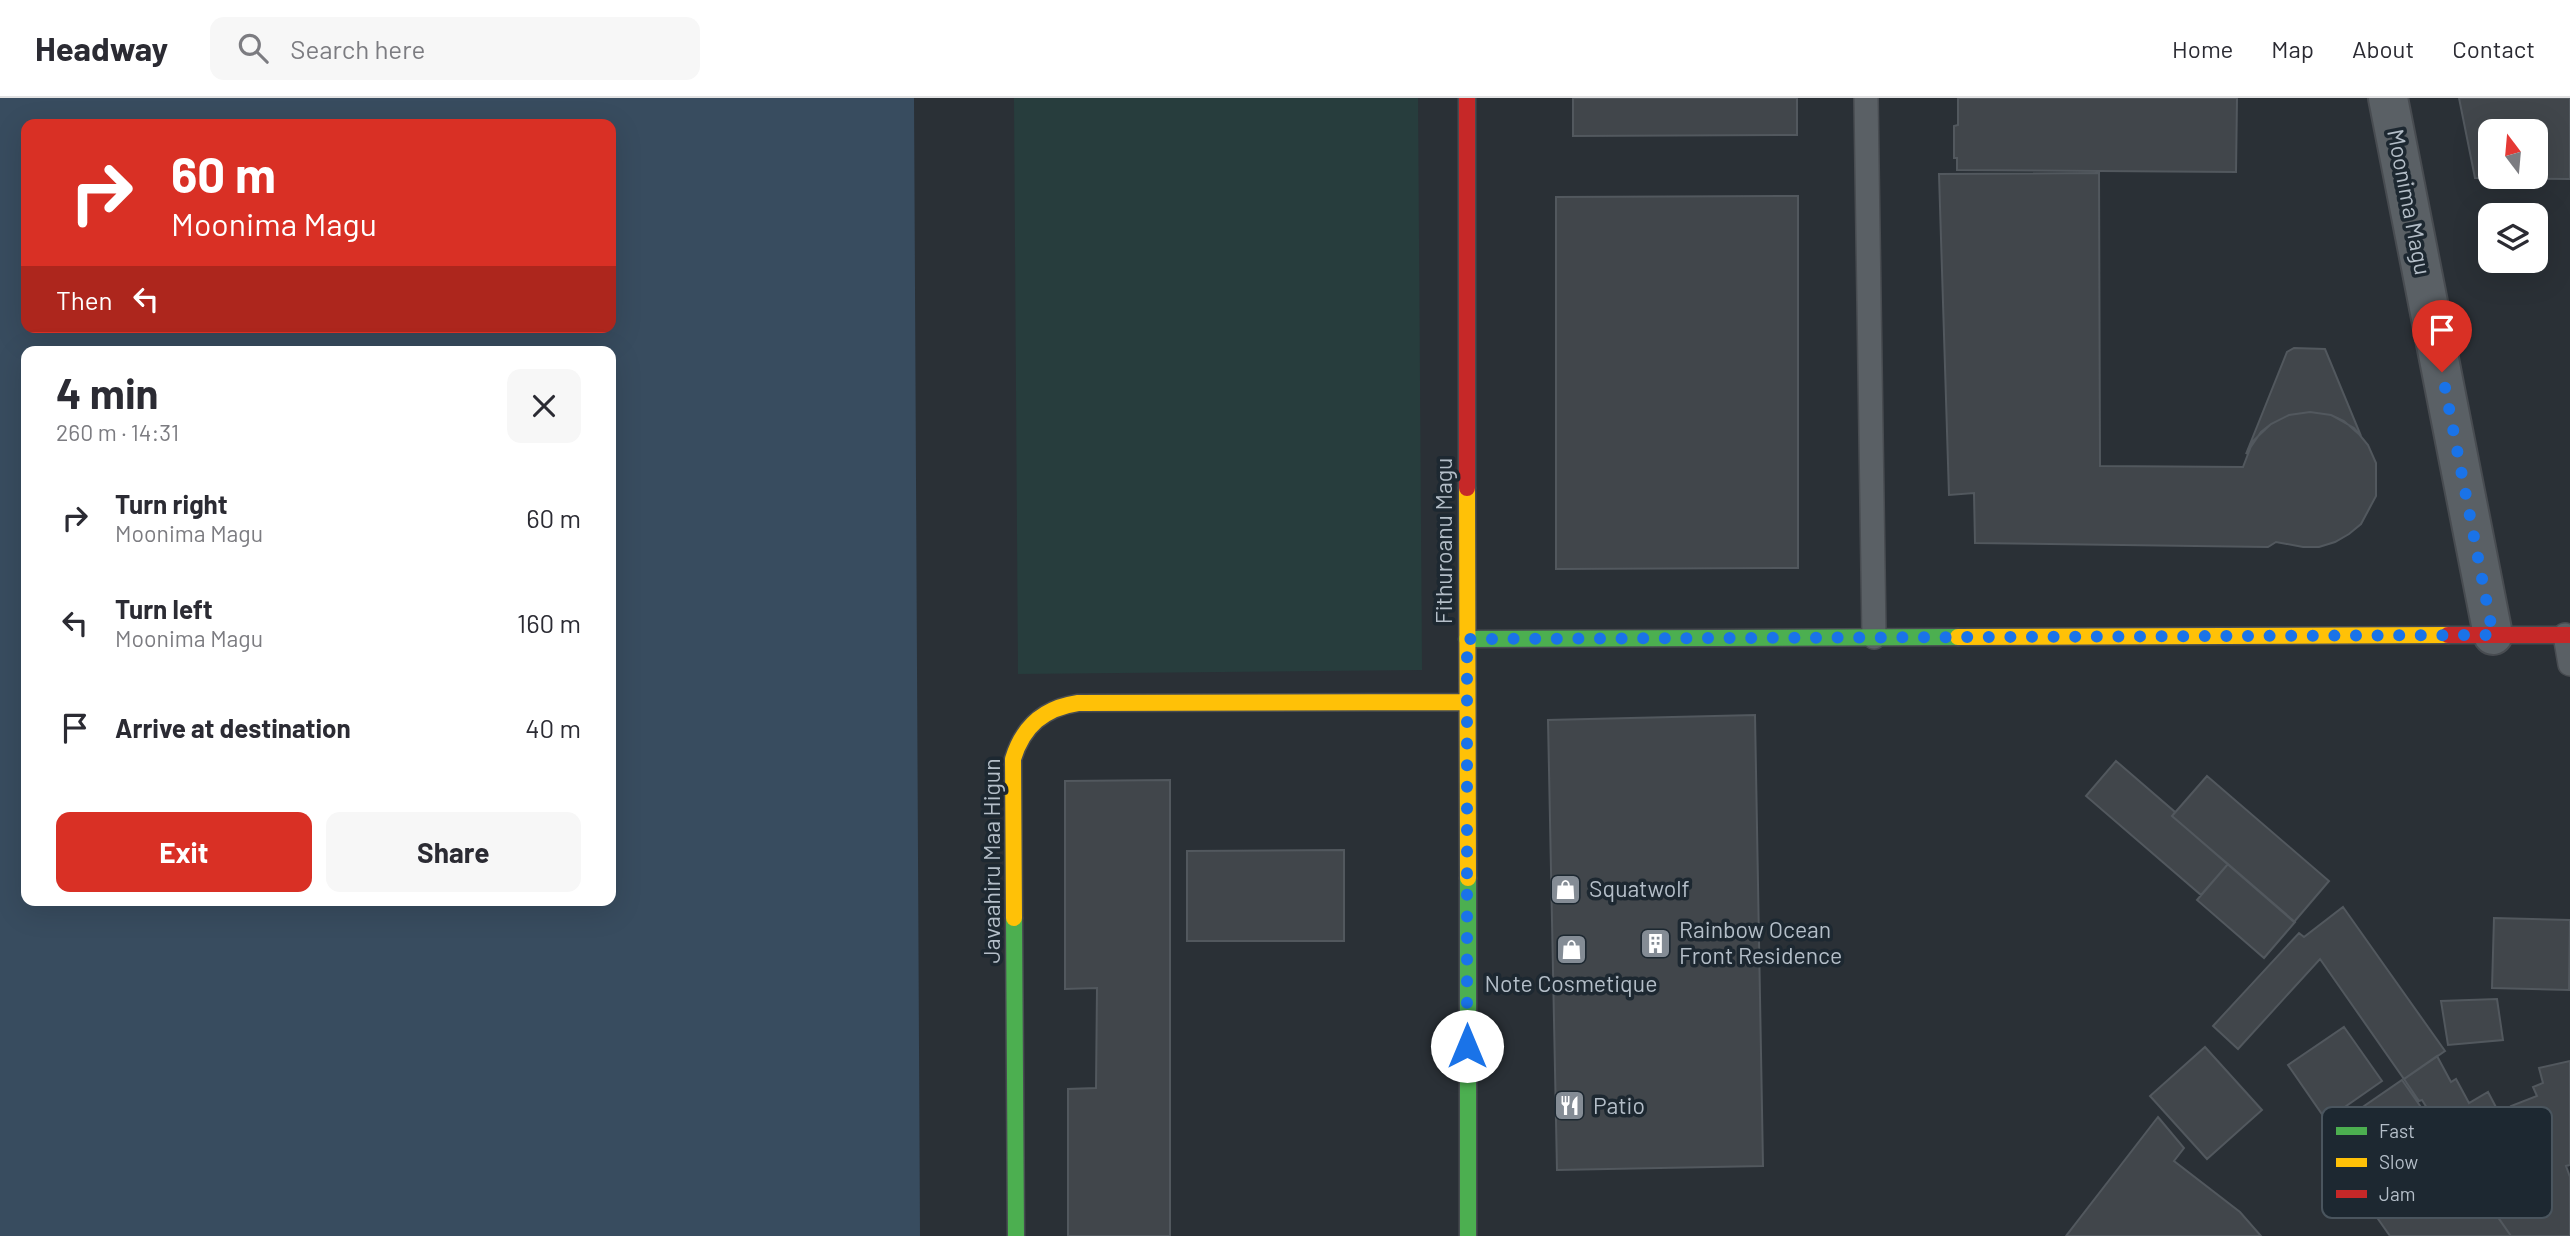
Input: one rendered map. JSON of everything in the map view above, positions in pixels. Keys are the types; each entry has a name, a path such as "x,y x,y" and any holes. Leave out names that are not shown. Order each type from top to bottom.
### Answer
{"street":[{"name":"Fithuroanu Magu","path":"1467,98 1468,1236"},
{"name":"Moonima Magu","path":"2388,98 2493,635"},
{"path":"1467,639 2567,635"},
{"name":"Javaahiru Maa Higun","path":"1016,1236 1013,759 1025,730 1048,710 1078,704 1467,702"}],"lane":[{"path":"1866,98 1874,637"},
{"path":"2567,635 2570,664"}],"green space":[{"path":"1014,98 1418,98 1422,670 1018,674"}],"water":[{"path":"0,98 914,98 920,1236 0,1236"}],"building":[{"path":"1573,98 1797,98 1797,135 1573,136"},
{"path":"1958,98 2237,98 2236,172 1957,170 1957,158 1954,158 1954,126 1958,125"},
{"path":"2459,98 2570,98 2570,179 2548,179 2548,119 2478,119 2478,178 2475,178"},
{"path":"2099,173 2100,466 2243,467 2253,441 2271,424 2289,415 2310,412 2331,415 2354,428 2368,445 2376,463 2376,496 2361,524 2349,534 2319,547 2276,542 2268,547 1975,543 1974,493 1949,495 1939,174"},
{"path":"1798,196 1798,568 1556,569 1556,197"},
{"path":"2294,348 2325,349 2361,436 2344,421 2331,415 2310,412 2289,415 2261,432 2246,454 2287,352"},
{"name":"Rainbow Ocean Front Residence","path":"1755,715 1763,1166 1557,1170 1548,720"},
{"path":"2116,761 2175,812 2172,816 2228,864 2201,895 2086,796"},
{"path":"2207,776 2329,881 2294,922 2172,816"},
{"path":"1170,780 1170,1236 1068,1236 1068,1089 1096,1088 1097,988 1065,989 1065,781"},
{"path":"1344,850 1344,941 1187,941 1187,851"},
{"path":"2228,864 2295,922 2264,958 2197,900"},
{"path":"2343,907 2445,1051 2404,1079 2320,959 2238,1049 2213,1026 2299,933 2304,937"},
{"path":"2494,918 2570,920 2569,990 2492,988"},
{"path":"2497,999 2503,1040 2448,1045 2441,1001"},
{"path":"2344,1027 2382,1081 2345,1107 2322,1107 2322,1114 2288,1065"},
{"path":"2205,1047 2262,1110 2207,1159 2150,1096"},
{"path":"2437,1056 2451,1082 2456,1079 2469,1103 2488,1092 2496,1107 2426,1107 2404,1079"},
{"path":"2570,1061 2570,1165 2566,1166 2570,1177 2570,1236 2511,1236 2499,1218 2552,1218 2552,1107 2511,1106 2537,1096 2533,1087 2543,1083 2539,1068"},
{"path":"2402,1080 2421,1107 2363,1107"},
{"path":"2158,1117 2184,1148 2174,1161 2240,1212 2261,1236 2066,1236"},
{"path":"2377,1218 2498,1218 2511,1236 2390,1236"}],"traffic: fast":[{"path":"1467,639 1958,637"},
{"path":"1468,878 1468,1236"},
{"path":"1014,918 1016,1236"}],"traffic: slow":[{"path":"1467,488 1468,878"},
{"path":"1958,637 2448,635"},
{"path":"1014,918 1013,759 1029,728 1036,720 1055,709 1078,703 1467,702"}],"traffic: jam":[{"path":"1467,98 1467,488"},
{"path":"2448,635 2570,635"}],"place":[{"name":"Squatwolf","path":"1566,889"},
{"name":"Rainbow Ocean Front Residence","path":"1656,943"},
{"name":"Note Cosmetique","path":"1571,950"},
{"name":"Patio","path":"1570,1106"}],"route":[{"path":"1467,1046 1467,639 2493,635 2442,372"}]}
